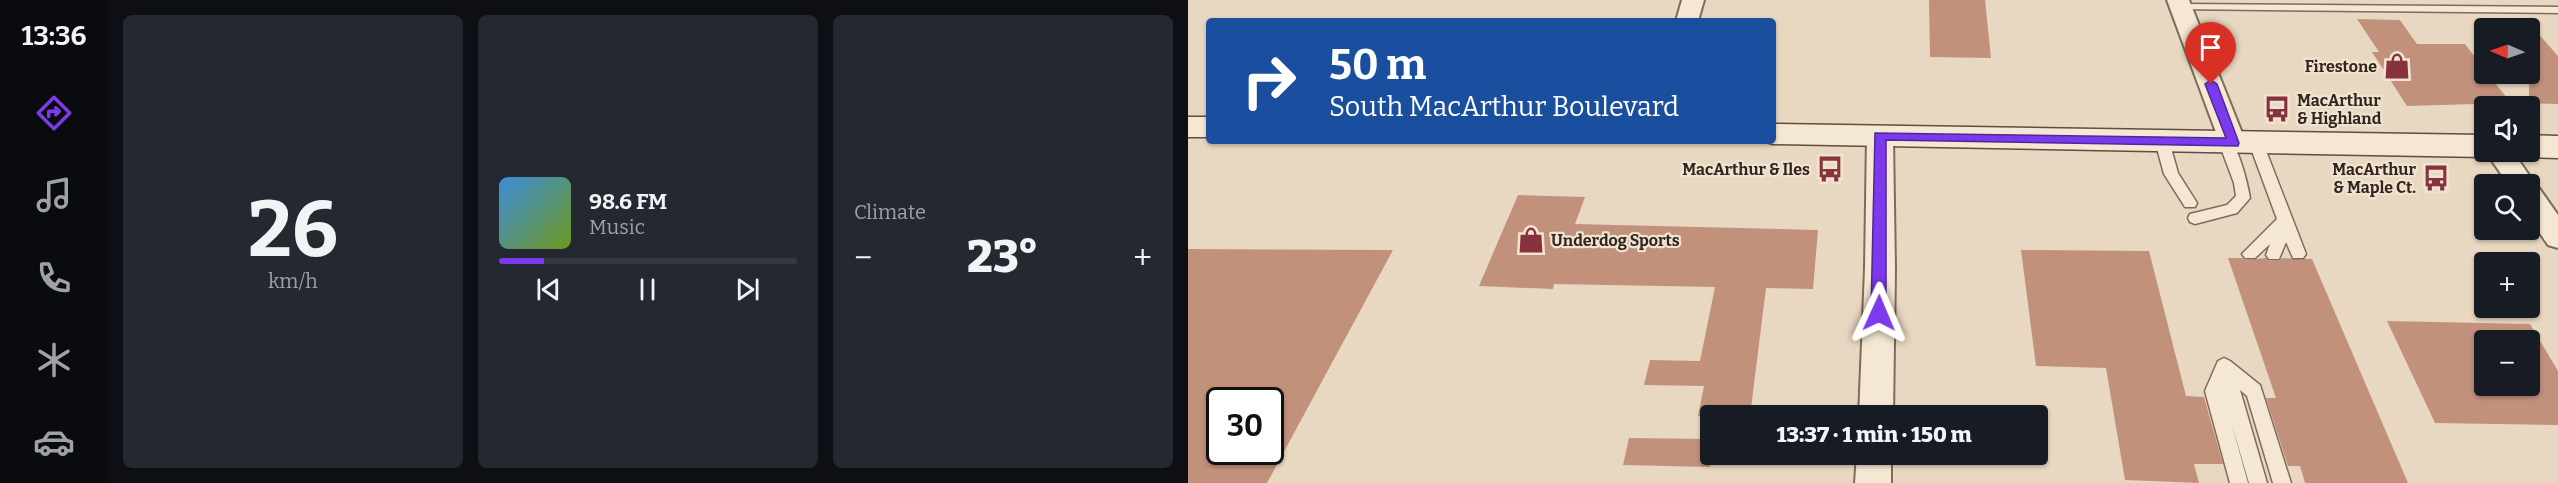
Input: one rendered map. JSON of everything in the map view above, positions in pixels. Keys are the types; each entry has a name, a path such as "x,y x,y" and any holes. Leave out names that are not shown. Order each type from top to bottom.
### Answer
{"main road":[{"path":"1188,127 1206,127"},
{"path":"1776,134 2474,146"},
{"path":"2540,146 2558,147"}],"street":[{"path":"1688,18 1693,0"},
{"path":"2179,3 2238,143"},
{"path":"1876,405 1880,269 1880,136"},
{"path":"2540,211 2558,237"},
{"path":"1873,483 1874,465"}],"lane":[{"path":"2179,3 2558,10"},
{"path":"2162,141 2171,174 2190,203"},
{"path":"2195,218 2232,209 2243,198 2238,143"},
{"path":"2238,143 2286,220 2298,254"},
{"path":"2250,254 2286,220"},
{"path":"2274,255 2286,220"},
{"path":"2224,366 2214,391 2239,483"},
{"path":"2224,366 2258,483"},
{"path":"2224,366 2254,392 2282,483"}],"building":[{"path":"1929,0 1985,0 1991,58 1930,57"},
{"path":"2357,19 2400,20 2417,44 2465,44 2474,56 2474,84 2496,84 2505,96 2474,96 2474,104 2407,106 2372,52 2379,52"},
{"path":"2540,36 2558,56 2558,104 2540,103 2540,96 2529,96 2529,84 2540,84"},
{"path":"1518,195 1585,197 1575,224 1818,230 1813,289 1766,288 1751,405 1700,405 1704,386 1644,385 1650,360 1700,361 1715,287 1554,284 1553,289 1479,286"},
{"path":"1188,249 1393,250 1284,452 1284,387 1206,387 1206,465 1277,465 1267,483 1188,483"},
{"path":"2021,250 2149,251 2186,396 2204,397 2223,464 2194,464 2199,483 2125,480 2106,368 2036,366"},
{"path":"2228,258 2245,260 2266,258 2269,261 2279,261 2282,258 2312,259 2408,483 2305,483 2300,466 2288,466 2266,398 2276,398"},
{"path":"2387,321 2530,324 2534,330 2474,330 2474,396 2540,396 2540,341 2558,371 2558,425 2435,423"},
{"path":"1629,438 1700,439 1700,465 1710,465 1710,467 1623,465"}],"place":[{"name":"Firestone","path":"2397,66"},
{"name":"MacArthur & Highland","path":"2277,109"},
{"name":"MacArthur & Iles","path":"1830,169"},
{"name":"MacArthur & Maple Ct.","path":"2436,178"},
{"name":"Underdog Sports","path":"1531,240"}],"route":[{"path":"1879,313 1880,136 2233,143 2211,84"}]}
